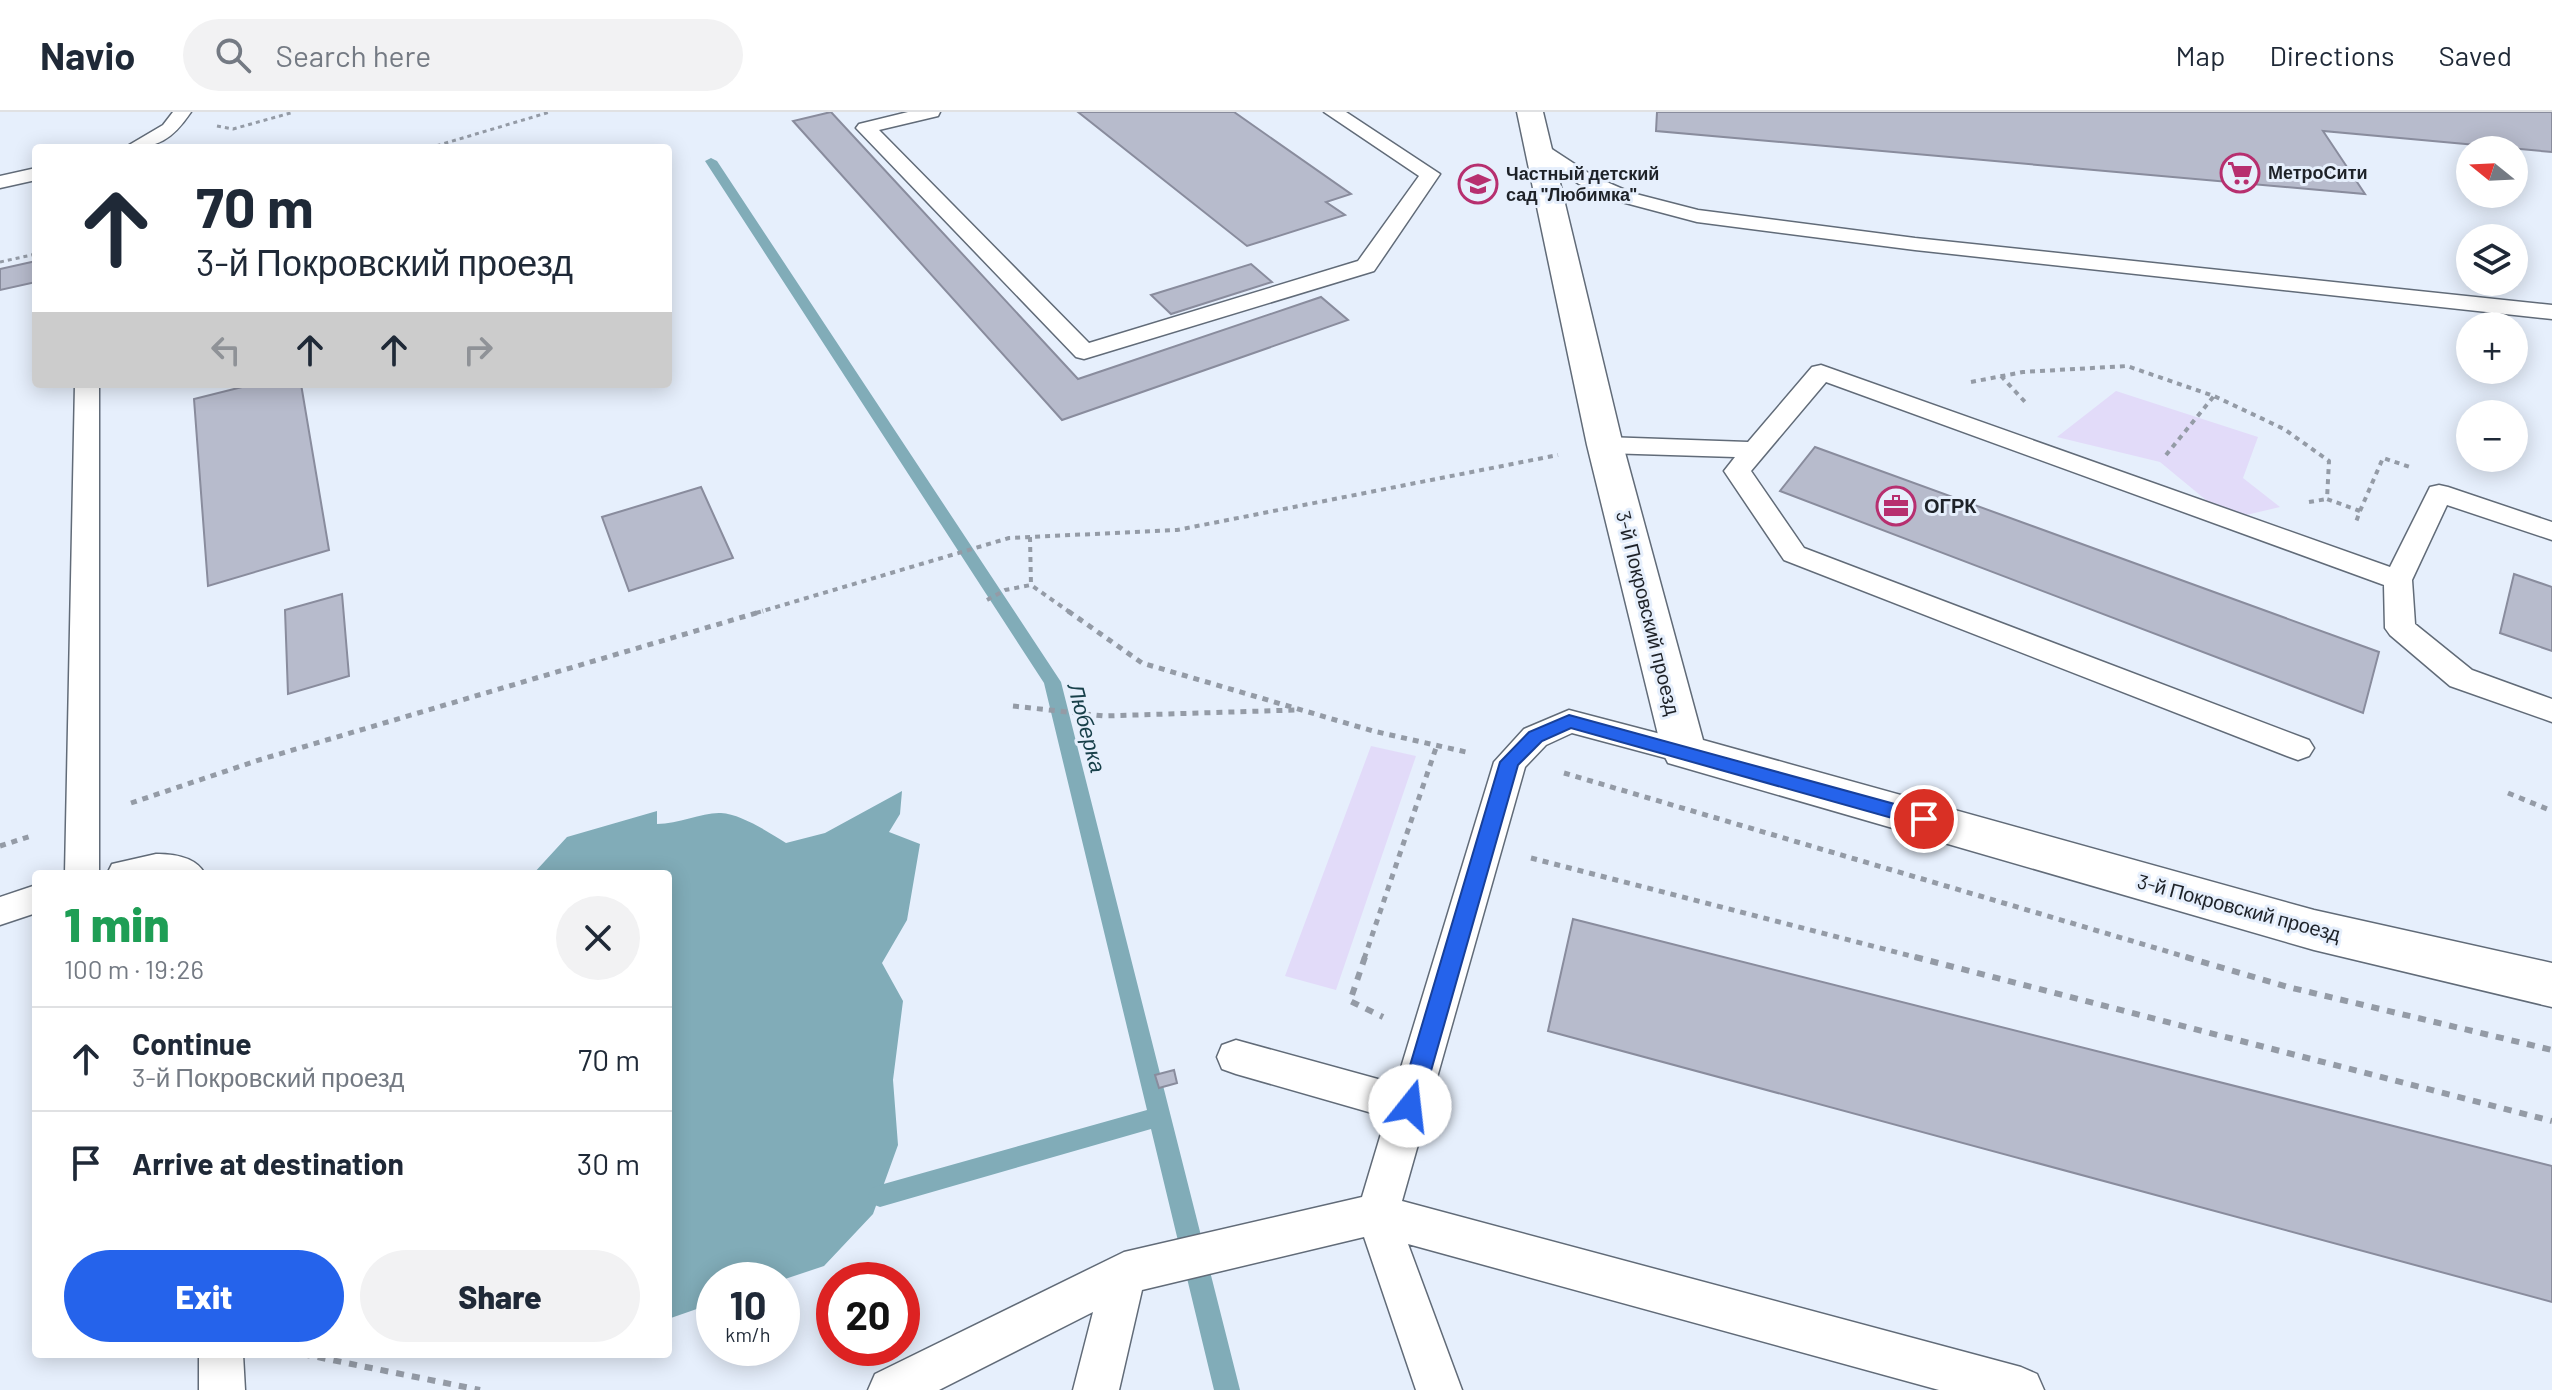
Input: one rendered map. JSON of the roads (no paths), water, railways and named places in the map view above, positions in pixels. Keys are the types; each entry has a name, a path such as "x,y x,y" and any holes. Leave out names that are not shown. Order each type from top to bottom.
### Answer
{"street":[{"name":"3-й Покровский проезд","path":"1534,129 1604,441 1684,751 2314,930 2552,985"}],"lane":[{"path":"142,144 170,129 182,112"},
{"path":"931,112 866,128 1084,352 1366,266 1430,174 1333,112"},
{"path":"1534,129 1586,180 1625,197 1697,216 1915,244 2552,312"},
{"path":"0,182 32,175"},
{"path":"2298,748 1794,554 1737,471 1821,372 2398,580"},
{"path":"82,870 87,388"},
{"path":"1604,441 1756,450"},
{"path":"2552,531 2439,493 2398,580 2400,628 2461,678 2552,711"},
{"path":"1439,1390 1377,1215 1510,762 1535,737 1569,721 1684,751"},
{"path":"139,870 181,870"},
{"path":"0,911 32,900"},
{"path":"1236,1057 1410,1106"},
{"path":"891,1390 1133,1271 1377,1215 2021,1390"},
{"path":"1096,1390 1133,1271"},
{"path":"221,1358 222,1390"}],"water":[{"path":"902,791 900,814 889,832 920,844 907,920 882,963 903,1001 893,1080 898,1145 873,1214 828,1262 816,1262 816,1269 800,1274 800,1262 696,1262 696,1309 672,1318 672,870 537,870 567,837 657,811 657,824 714,813 729,814 786,843 825,833"}],"waterway":[{"name":"Люберка","path":"711,161 1052,682 1227,1390"},
{"path":"880,1196 1159,1117"}],"place":[{"name":"МетроСити","path":"2240,173"},
{"name":"Частный детский сад \"Любимка\"","path":"1478,184"},
{"name":"ОГРК","path":"1896,506"}]}
